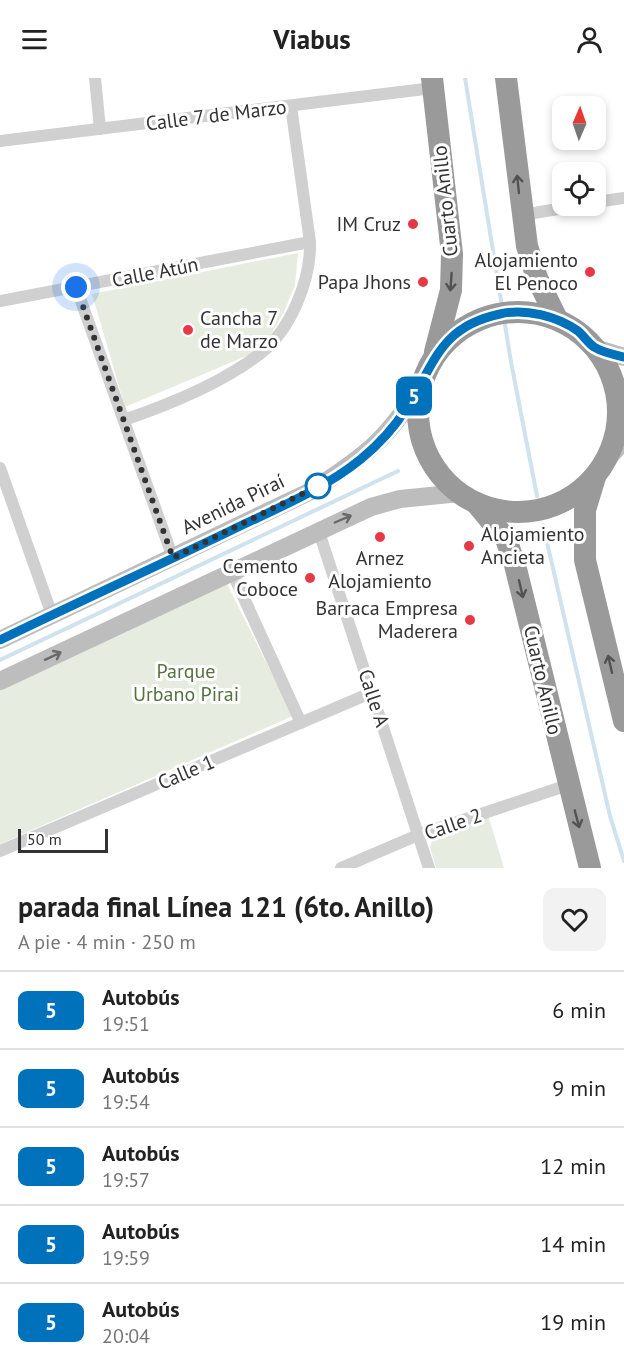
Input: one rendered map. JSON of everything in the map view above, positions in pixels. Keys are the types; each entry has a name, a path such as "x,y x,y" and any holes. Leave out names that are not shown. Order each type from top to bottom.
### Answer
{"highway":[{"path":"506,78 521,215 537,278 557,319"},
{"name":"Cuarto Anillo","path":"432,83 452,254 451,290 433,358"},
{"path":"600,469 562,501 541,509 518,512 496,509 468,498 444,480 423,444 418,413 422,382 433,358 446,342 479,320 502,313 529,312 557,319 578,331 595,348 611,376 616,391 618,415 615,439 600,469 585,510 583,531 585,560 624,721"},
{"name":"Cuarto Anillo","path":"468,498 506,539 515,565 590,868"}],"main road":[{"path":"595,348 624,357"},
{"name":"Avenida Piraí","path":"0,640 311,491 359,460 384,437 405,411 422,382"},
{"path":"600,469 624,441"},
{"path":"0,681 371,507 400,499 468,498"}],"street":[{"path":"95,78 100,129"},
{"name":"Calle 7 de Marzo","path":"0,141 291,106 432,83"},
{"path":"124,420 151,411 228,375 261,352 282,329 302,291 311,257 291,106"},
{"path":"606,201 624,198"},
{"path":"521,215 552,210"},
{"name":"Calle Atún","path":"0,301 310,242"},
{"path":"76,287 173,558"},
{"path":"0,468 52,615"},
{"name":"Calle A","path":"318,530 429,868"},
{"path":"232,572 301,723"},
{"name":"Calle 1","path":"0,851 373,692"},
{"name":"Calle 2","path":"340,868 418,835 568,785"}],"green space":[{"name":"Cancha 7 de Marzo","path":"298,253 295,285 284,312 270,336 251,354 125,407 92,294"},
{"name":"Parque Urbano Pirai","path":"226,582 293,716 0,844 0,688"},
{"path":"488,815 504,868 436,868 430,847 434,835"}],"waterway":[{"path":"465,78 511,362 537,496"},
{"path":"0,660 398,471"},
{"path":"543,525 610,816 624,861"}],"bus line":[{"name":"5","path":"0,640 311,491 359,460 384,437 405,411 433,358 446,342 461,329 479,320 502,313 529,312 557,319 578,331 595,348 624,357"}],"place":[{"name":"IM Cruz","path":"413,224"},
{"name":"Alojamiento El Penoco","path":"590,272"},
{"name":"Papa Jhons","path":"423,282"},
{"name":"Cancha 7 de Marzo","path":"188,330"},
{"name":"Arnez Alojamiento","path":"380,537"},
{"name":"Alojamiento Ancieta","path":"469,546"},
{"name":"Cemento Coboce","path":"310,578"},
{"name":"Barraca Empresa Maderera","path":"470,620"}],"route":[{"path":"76,287 173,558 318,486"}]}
